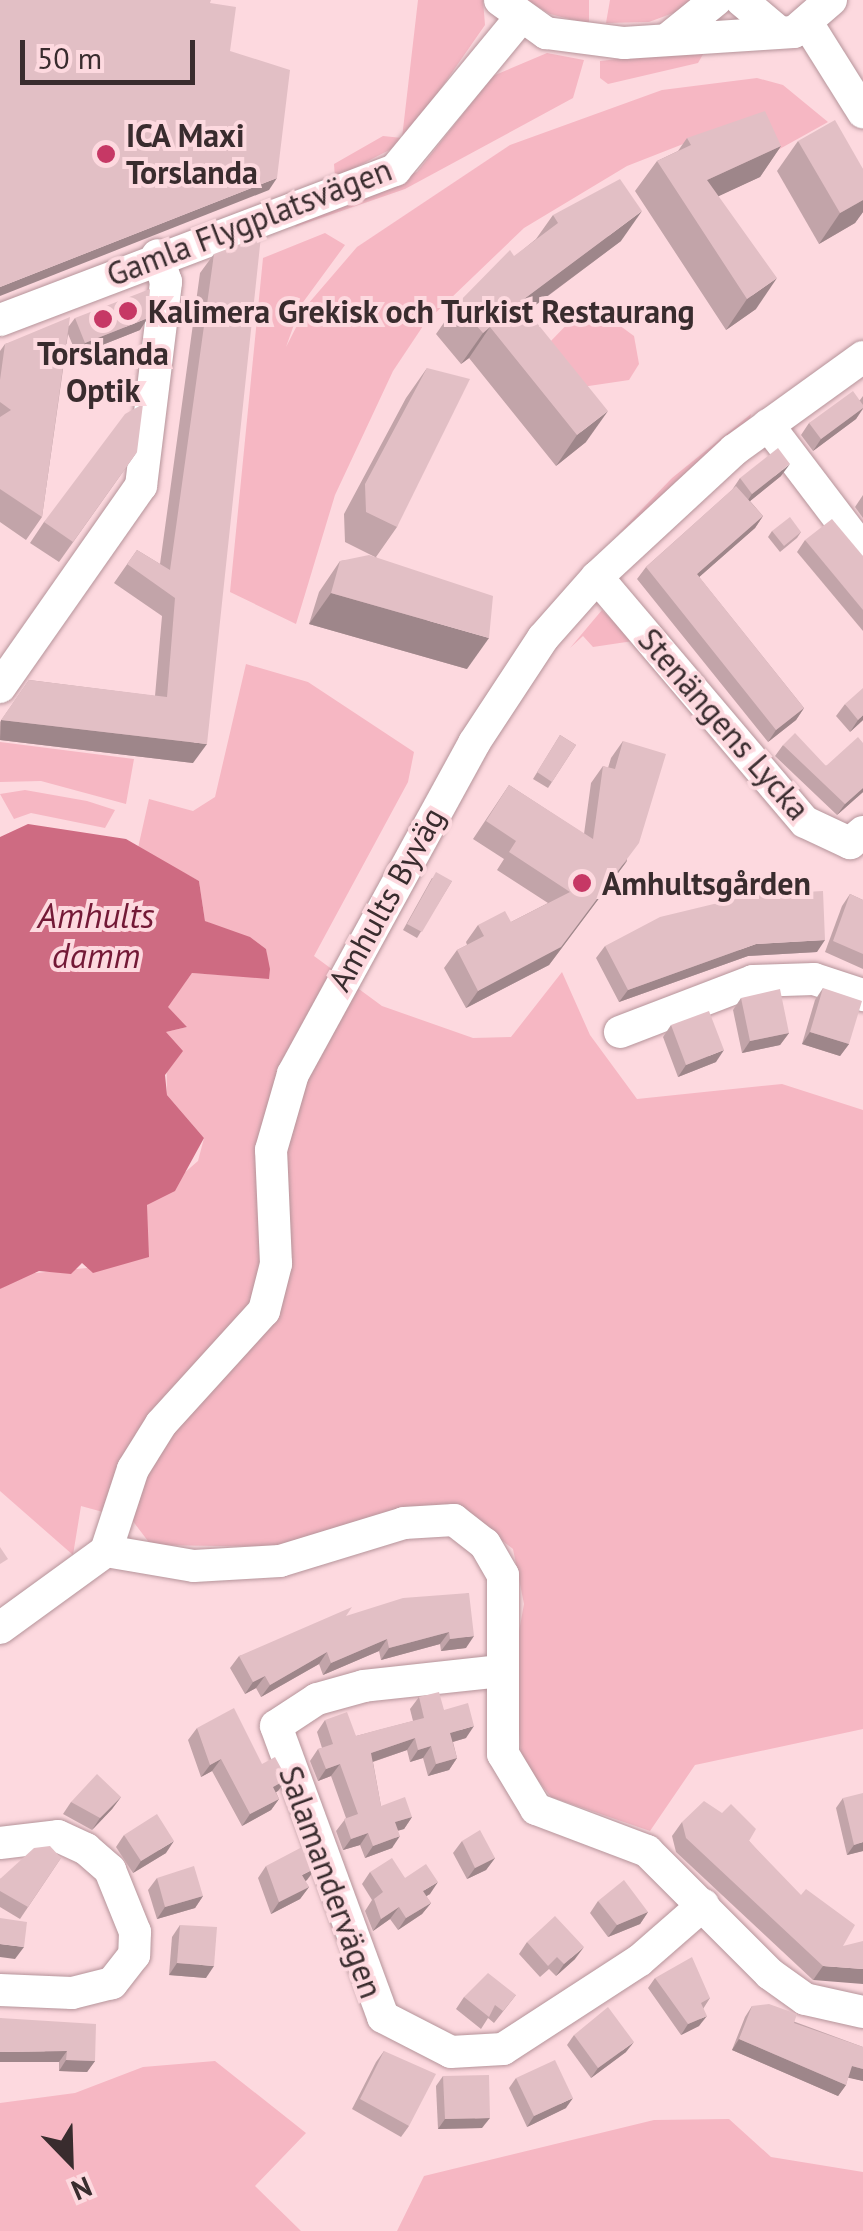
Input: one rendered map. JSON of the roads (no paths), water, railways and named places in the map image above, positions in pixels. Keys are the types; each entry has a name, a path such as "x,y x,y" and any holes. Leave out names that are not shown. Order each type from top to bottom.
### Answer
{"street":[{"path":"669,38 716,0"},
{"path":"742,0 794,29 863,112"},
{"path":"794,29 831,0"},
{"name":"Gamla Flygplatsvägen","path":"0,320 157,255 395,170 511,8 572,40 794,29"},
{"path":"0,687 141,486 166,282 157,255"},
{"name":"Amhults Byväg","path":"106,1551 133,1469 161,1424 264,1311 276,1264 277,1117 358,942 510,687 597,577 768,425 863,357"},
{"path":"768,425 863,550"},
{"name":"Stenängens Lycka","path":"597,577 805,822 850,844 863,832"},
{"path":"620,1032 753,981 814,979 863,995"},
{"path":"0,1628 106,1551 194,1566 280,1561 404,1523 454,1520 486,1544 503,1574 503,1754 536,1809 647,1851 805,1999 863,2012"},
{"name":"Salamandervägen","path":"502,1671 364,1686 317,1699 276,1726 383,2017 451,2052 503,2049 640,1960 702,1905"},
{"path":"0,1842 58,1836 86,1849 110,1870 135,1932 134,1955 112,1984 72,1993 0,1990"}],"water":[{"name":"Amhults damm","path":"28,824 126,839 199,881 205,921 250,937 266,949 270,969 269,979 192,973 168,1007 187,1027 166,1032 183,1051 165,1075 167,1095 204,1138 175,1191 147,1205 149,1257 93,1273 82,1263 71,1274 39,1271 0,1289 0,837"}],"place":[{"name":"ICA Maxi Torslanda","path":"106,154"},
{"name":"Kalimera Grekisk och Turkist Restaurang","path":"128,311"},
{"name":"Torslanda Optik","path":"103,319"},
{"name":"Amhultsgården","path":"582,883"}]}
